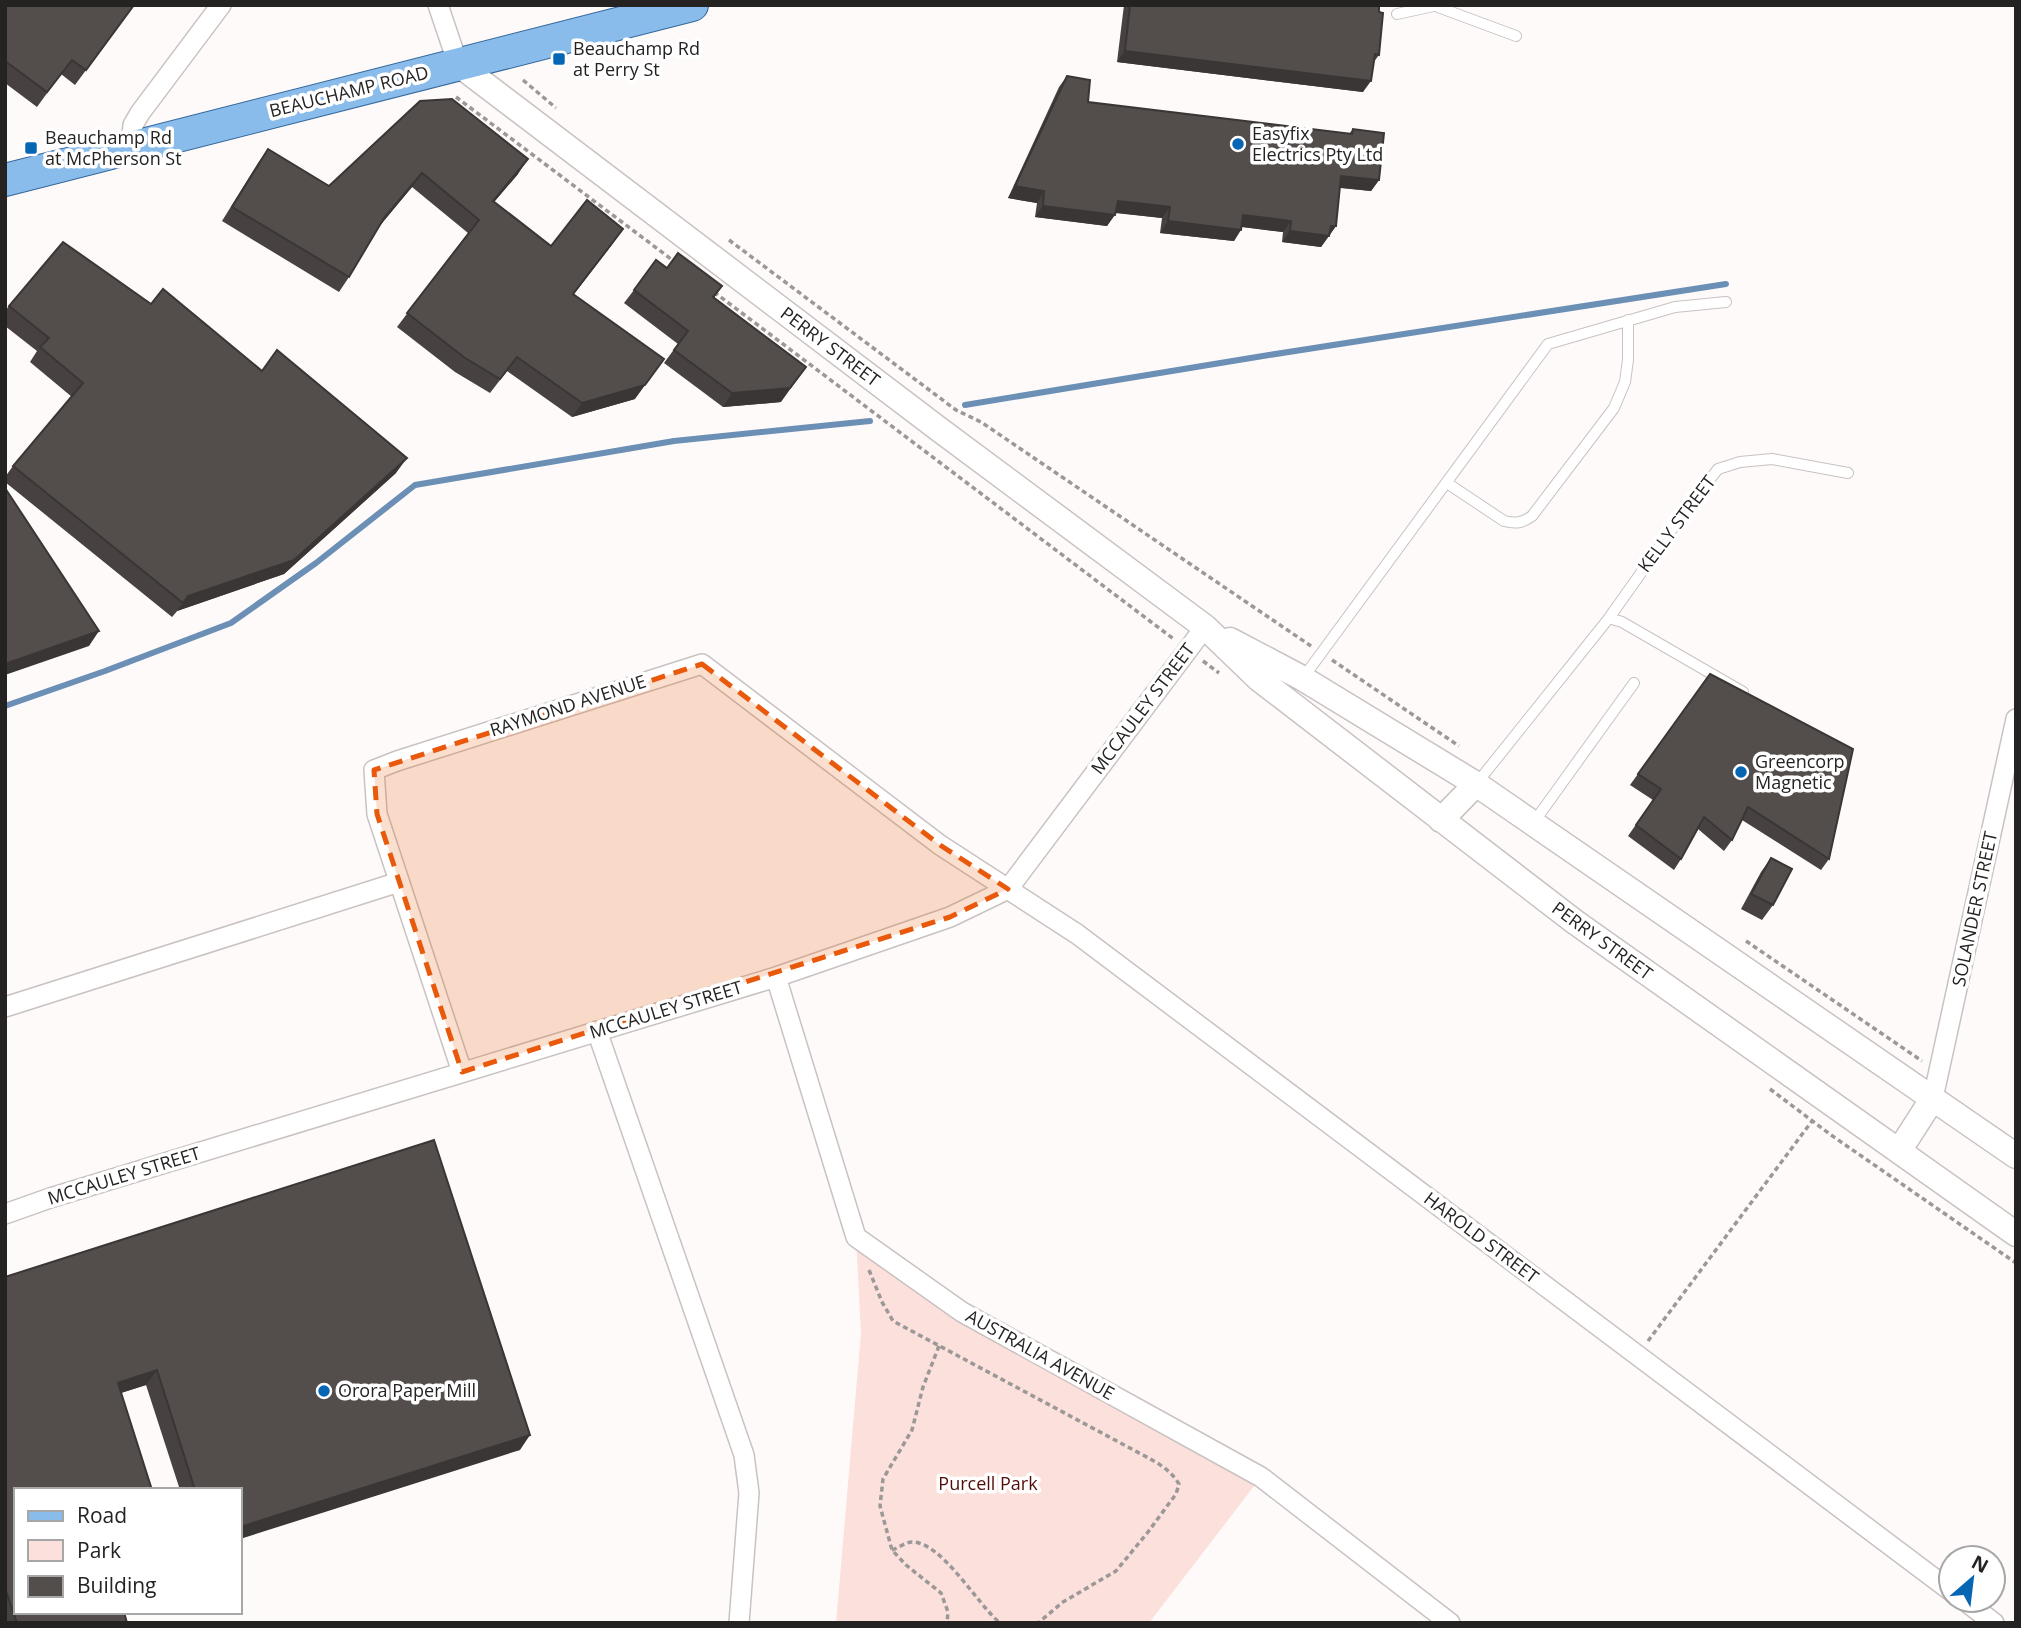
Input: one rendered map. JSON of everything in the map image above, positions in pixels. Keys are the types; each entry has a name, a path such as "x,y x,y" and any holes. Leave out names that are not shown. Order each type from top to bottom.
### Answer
{"main road":[{"name":"BEAUCHAMP ROAD","path":"5,180 692,5"}],"street":[{"path":"131,147 133,125 139,113 222,5"},
{"path":"438,5 458,64"},
{"name":"PERRY STREET","path":"458,64 940,430 1205,627 1259,679 1575,922 2016,1234"},
{"name":"PERRY STREET","path":"1205,627 1483,776 1533,823 2016,1156"},
{"name":"MCCAULEY STREET","path":"5,1214 776,977 950,917 1008,889 1205,627"},
{"name":"RAYMOND AVENUE","path":"462,1072 377,814 374,770 397,761 702,664 940,845 1008,889"},
{"name":"SOLANDER STREET","path":"1933,1098 2016,719"},
{"path":"1441,820 1483,776"},
{"path":"5,1007 399,882"},
{"name":"HAROLD STREET","path":"1008,889 1077,934 1937,1580"},
{"path":"776,977 856,1237"},
{"path":"597,1031 744,1455 749,1493 739,1623"},
{"path":"1899,1152 1933,1098"},
{"name":"AUSTRALIA AVENUE","path":"856,1237 962,1312 1261,1477 1450,1623"}],"lane":[{"path":"1396,14 1438,6 1516,36"},
{"path":"1302,678 1548,344 1675,307 1726,302"},
{"path":"1447,483 1504,521 1524,522 1532,516 1614,408 1625,382 1628,320"},
{"name":"KELLY STREET","path":"1483,776 1609,618 1718,469 1740,462 1772,459 1848,473"},
{"path":"1609,618 1622,622 1752,697"},
{"path":"1533,823 1634,683"}],"path":[{"path":"523,80 559,111"},
{"path":"456,96 678,264"},
{"path":"721,233 956,410 991,429 1321,653 1483,776"},
{"path":"711,289 1221,675"},
{"path":"1746,941 1939,1073"},
{"path":"1768,1088 2016,1263"},
{"path":"1637,1355 1812,1121"},
{"path":"856,1237 882,1302 893,1321 1142,1454 1174,1475 1180,1485 1148,1532 1116,1571 1063,1602 1038,1623"},
{"path":"939,1346 923,1387 912,1430 883,1479 880,1506 892,1550 941,1593 948,1612 947,1623"},
{"path":"892,1550 911,1542 924,1544 941,1556 1000,1623"}],"highlighted area":[{"path":"702,664 940,845 1008,889 950,917 462,1072 377,814 374,770"}],"green space":[{"name":"Purcell Park","path":"856,1237 963,1312 1261,1477 1149,1623 836,1623 861,1333"}],"building":[{"path":"5,5 134,5 86,70 72,60 47,92 5,61"},
{"path":"1130,5 1379,5 1379,12 1383,13 1379,55 1375,54 1371,81 1125,51"},
{"path":"1067,76 1090,80 1088,102 1352,134 1353,129 1384,133 1379,180 1341,176 1336,226 1331,226 1329,236 1290,231 1291,221 1243,215 1241,230 1168,221 1170,207 1118,201 1115,215 1043,206 1044,191 1015,186"},
{"path":"452,99 528,159 493,201 551,246 587,200 623,229 573,294 664,359 645,385 582,403 517,357 500,379 465,358 407,313 479,220 422,173 384,218 349,277 232,207 268,149 329,186 420,101"},
{"path":"63,242 151,304 163,289 262,371 277,350 407,458 294,560 188,596 183,603 13,466 83,383 40,347 49,338 9,306"},
{"path":"678,253 722,286 713,297 806,367 790,388 732,393 674,350 688,331 634,290 656,260 667,268"},
{"path":"5,488 99,631 5,664"},
{"name":"Greencorp Magnetic","path":"1710,674 1853,749 1829,859 1748,807 1732,840 1704,817 1681,859 1636,825 1661,789 1638,774"},
{"path":"1771,858 1792,869 1773,905 1751,894"},
{"name":"Orora Paper Mill","path":"434,1140 530,1435 242,1526 242,1488 194,1488 157,1370 118,1383 151,1488 14,1488 14,1614 125,1614 127,1623 17,1623 5,1588 5,1277"}],"waterway":[{"path":"965,405 1726,284"},
{"path":"5,706 231,623 316,563 415,485 674,441 870,421"}],"place":[{"name":"Beauchamp Rd at Perry St","path":"559,59"},
{"name":"Easyfix Electrics Pty Ltd","path":"1238,144"},
{"name":"Beauchamp Rd at McPherson St","path":"31,148"},
{"name":"Greencorp Magnetic","path":"1741,772"},
{"name":"Orora Paper Mill","path":"324,1391"}]}
